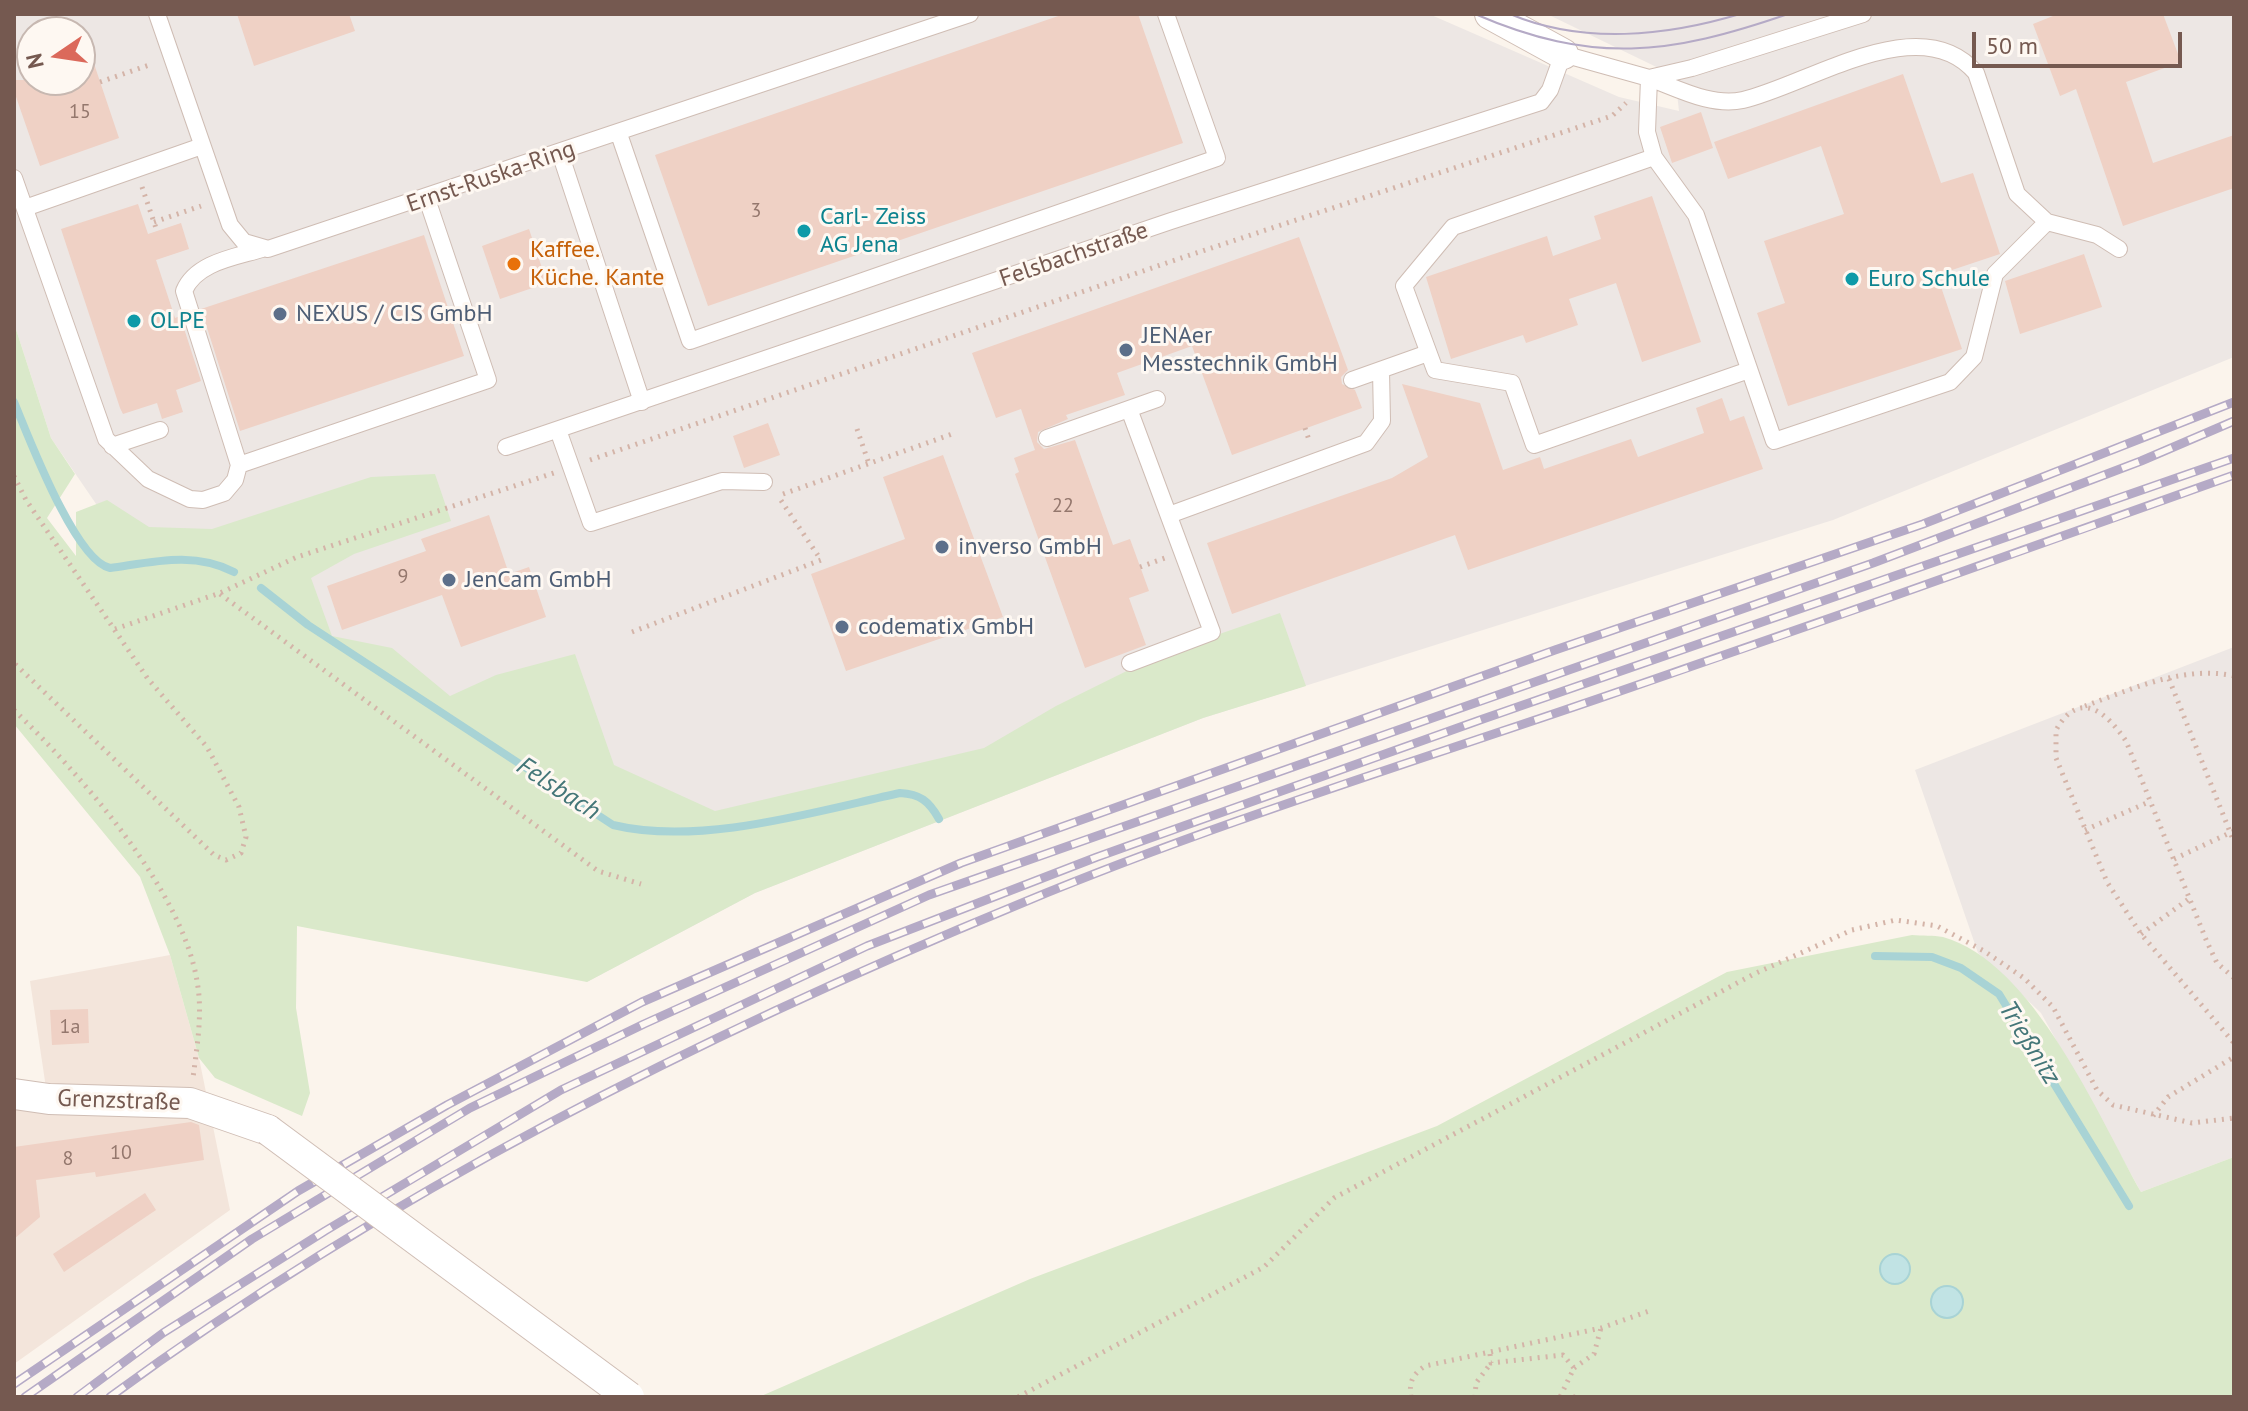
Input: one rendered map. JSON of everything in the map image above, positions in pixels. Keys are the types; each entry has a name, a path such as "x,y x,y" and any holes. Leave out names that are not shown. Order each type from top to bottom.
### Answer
{"street":[{"path":"1490,14 1563,54"},
{"name":"Grenzstraße","path":"14,1094 49,1099 190,1103 268,1130 629,1397"}],"lane":[{"path":"157,14 221,199 239,238 250,246 262,249"},
{"name":"Ernst-Ruska-Ring","path":"239,465 184,291 193,275 262,249 284,247 970,14"},
{"path":"619,134 690,341 1217,158 1166,14"},
{"path":"1649,78 1692,68 1863,14"},
{"path":"1563,54 1649,78 1710,100 1741,101 1891,47 1932,49 1963,58 1976,73 2017,194 2047,222 2097,235 2119,249"},
{"name":"Felsbachstraße","path":"506,447 1171,221 1541,102 1550,90 1563,54"},
{"path":"1649,78 1647,132 1654,157 1696,215 1774,441 1950,382 1974,357 1995,274 2047,222"},
{"path":"25,208 202,146"},
{"path":"560,153 642,402"},
{"path":"1654,157 1453,227 1404,286 1435,370 1512,383 1534,445 1749,370"},
{"path":"14,178 101,429 112,446 148,479 190,499 203,500 224,493 235,480 239,465 488,380 427,199"},
{"path":"1352,380 1428,353"},
{"path":"1169,515 1366,443 1382,421 1381,370"},
{"path":"1047,438 1157,399"},
{"path":"1129,409 1212,632 1130,663"},
{"path":"112,446 160,430"},
{"path":"558,430 591,523 722,481 764,482"}],"path":[{"path":"100,82 172,57"},
{"path":"584,463 1173,261 1612,116 1649,78"},
{"path":"136,169 157,231"},
{"path":"154,222 221,199"},
{"path":"857,429 869,464"},
{"path":"778,496 955,433"},
{"path":"115,629 220,593 297,557 549,474"},
{"path":"14,476 26,500 148,679 195,730 233,793 246,837 244,850 226,860 214,855 14,663"},
{"path":"632,632 821,560 778,496 764,482"},
{"path":"220,593 598,871 641,884"},
{"path":"2234,676 2216,673 2169,679 2081,708 2061,721 2055,742 2059,766 2107,882 2141,934 2234,1043"},
{"path":"2169,679 2234,842"},
{"path":"2081,708 2099,710 2113,721 2126,741 2217,963 2234,978"},
{"path":"14,710 48,743 135,850 176,921 195,967 199,996 199,1030 190,1103"},
{"path":"2085,830 2151,801"},
{"path":"2174,859 2232,833"},
{"path":"2141,934 2190,898"},
{"path":"1018,1397 1264,1267 1334,1198 1754,974 1852,930 1896,920 1937,926 2024,978 2053,1007 2097,1090 2113,1105 2192,1123 2234,1118"},
{"path":"2153,1116 2168,1097 2234,1057"},
{"path":"1411,1397 1409,1384 1415,1373 1425,1366 1601,1328 1652,1310"},
{"path":"1560,1397 1574,1368 1594,1354 1601,1328"},
{"path":"1475,1397 1476,1383 1491,1363 1491,1353"},
{"path":"1491,1363 1563,1355 1574,1368"}],"shaded area":[{"path":"14,14 1429,14 1619,97 1679,111 1675,76 1547,14 2234,14 2234,357 1833,520 1203,718 755,893 587,982 297,798 51,438 14,323"},
{"path":"2234,647 2234,1157 2141,1192 2041,1013 1978,953 1915,770"},
{"path":"170,955 199,1058 230,1210 14,1364 14,1105 49,1108 30,981"}],"green space":[{"path":"14,323 51,438 75,474 47,518 76,556 76,512 107,500 149,527 212,529 371,477 435,474 451,521 354,554 311,578 332,636 392,648 450,696 496,675 575,654 614,765 715,811 984,748 1056,706 1159,655 1280,613 1306,686 1203,718 755,893 587,982 297,926 296,1008 310,1093 302,1116 215,1078 199,1058 170,955 140,877 14,724"},
{"path":"1912,935 1943,937 1976,952 2006,977 2034,1008 2083,1084 2141,1192 2234,1157 2234,1397 759,1397 1030,1279 1437,1126 1727,972"}],"water":[{"path":"1895,1254 1906,1258 1910,1269 1906,1280 1895,1284 1884,1280 1880,1269 1884,1258"},
{"path":"1947,1286 1958,1291 1963,1302 1958,1313 1947,1318 1936,1313 1931,1302 1936,1291"}],"building":[{"path":"237,14 349,14 355,31 254,66"},
{"name":"Carl- Zeiss AG Jena","path":"1064,14 1138,14 1183,143 708,306 655,155"},
{"path":"2058,14 2163,14 2181,62 2126,82 2153,163 2234,135 2234,188 2123,226 2076,89 2060,96 2033,24"},
{"path":"96,70 119,138 40,166 14,91 14,80 16,96 96,96"},
{"name":"Euro Schule","path":"1903,74 1941,183 1973,173 2000,254 1937,275 1962,349 1788,406 1757,313 1785,303 1764,241 1844,214 1821,146 1728,179 1714,142"},
{"path":"1701,112 1713,148 1672,163 1660,127"},
{"path":"1652,196 1701,342 1642,362 1616,283 1569,299 1578,325 1526,343 1523,335 1451,359 1426,277 1547,236 1553,256 1601,239 1594,216"},
{"name":"OLPE","path":"138,204 148,234 181,223 189,249 156,260 175,318 180,316 201,381 176,390 183,412 162,419 157,403 123,414 61,229"},
{"name":"Kaffee. Küche. Kante","path":"529,229 547,283 500,299 482,246"},
{"path":"424,235 464,356 240,431 201,309"},
{"path":"1299,237 1348,370 1341,377 1342,384 1355,390 1362,408 1232,455 1192,346 1117,373 1125,395 1066,415 1068,419 1038,432 1037,442 1044,449 1075,440 1113,545 1130,539 1149,591 1129,598 1146,645 1085,668 1015,474 1019,472 1014,458 1035,450 1021,409 996,418 972,353"},
{"path":"2084,254 2102,307 2020,334 2005,281"},
{"path":"1402,384 1480,403 1503,470 1540,457 1544,469 1631,439 1638,457 1704,433 1696,408 1722,398 1730,421 1744,416 1763,469 1468,570 1455,535 1232,614 1207,543 1392,478 1428,457"},
{"path":"768,423 780,455 744,468 733,436"},
{"path":"943,455 1003,617 846,671 811,574 905,539 883,477"},
{"path":"489,515 509,574 529,567 546,617 461,647 442,595 342,630 327,586 426,551 421,539"},
{"path":"88,1009 89,1043 52,1045 50,1010"},
{"path":"191,1122 199,1125 204,1160 96,1177 95,1172 36,1180 40,1217 14,1239 14,1147"},
{"path":"145,1193 156,1210 64,1272 53,1254"}],"waterway":[{"name":"Felsbach","path":"14,402 54,495 82,544 96,560 110,568 189,560 234,572"},
{"name":"Felsbach","path":"261,588 308,625 613,825 682,832 719,829 794,817 900,793 923,800 939,819"},
{"name":"Trießnitz","path":"1875,956 1932,957 1961,968 1999,994 2129,1206"}],"tram line":[{"path":"1475,14 1557,41 1631,48 1705,38 1788,14"},
{"path":"1510,14 1566,30 1625,34 1684,28 1740,14"}],"railway":[{"path":"14,1384 298,1191 447,1105 642,1002 961,863 1555,650 1923,524 2234,402"},
{"path":"25,1397 252,1239 470,1108 644,1024 929,895 1873,563 2141,461 2234,421"},
{"path":"77,1397 163,1333 325,1231 561,1090 867,946 1097,857 1480,720 2234,458"},
{"path":"110,1397 216,1322 437,1185 667,1063 903,953 1094,874 1239,820 1763,642 2234,475"}],"place":[{"name":"Carl- Zeiss AG Jena","path":"804,231"},
{"name":"Kaffee. Küche. Kante","path":"514,264"},
{"name":"Euro Schule","path":"1852,279"},
{"name":"NEXUS / CIS GmbH","path":"280,314"},
{"name":"OLPE","path":"134,321"},
{"name":"JENAer Messtechnik GmbH","path":"1126,350"},
{"name":"inverso GmbH","path":"942,547"},
{"name":"JenCam GmbH","path":"449,580"},
{"name":"codematix GmbH","path":"842,627"}]}
